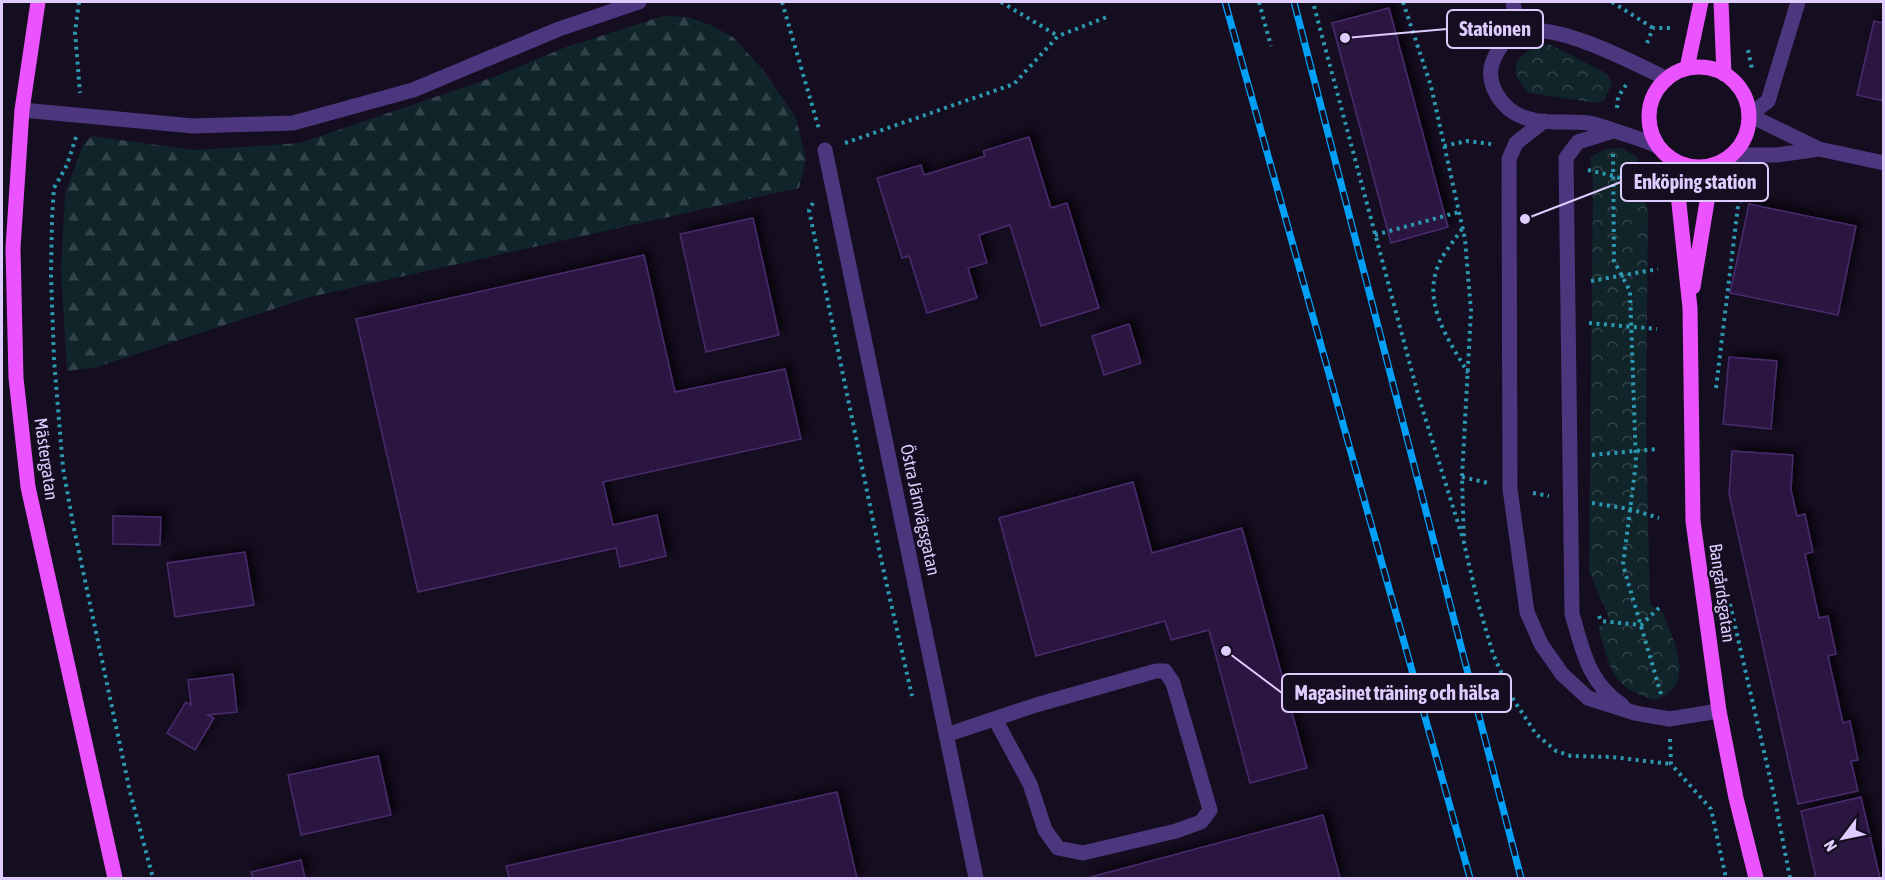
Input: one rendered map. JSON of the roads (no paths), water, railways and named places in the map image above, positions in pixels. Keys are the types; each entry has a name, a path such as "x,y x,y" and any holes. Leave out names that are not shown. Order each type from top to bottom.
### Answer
{"main road":[{"name":"Mästergatan","path":"38,2 22,110 13,248 16,378 28,487 115,879"},
{"path":"1688,68 1701,2"},
{"path":"1721,2 1724,74"},
{"path":"1688,68 1705,68 1724,74 1738,85 1746,100 1749,115 1743,142 1732,155 1713,165 1696,168 1685,166 1670,158 1658,146 1651,130 1649,113 1656,92 1667,79 1688,68"},
{"name":"Bangårdsgatan","path":"1670,158 1678,194 1690,308 1693,521 1719,711 1736,798 1756,879"},
{"name":"Bangårdsgatan","path":"1690,308 1713,165"}],"street":[{"path":"22,110 193,126 292,123 413,90 559,29 639,2"},
{"path":"1514,2 1518,31"},
{"path":"1798,2 1768,101 1749,115 1819,149 1884,163"},
{"path":"1658,146 1635,136 1590,123 1527,120 1508,108 1496,94 1490,73 1495,57 1504,42 1518,31 1550,31 1638,64 1667,79"},
{"path":"1544,121 1516,143 1509,159 1510,489 1527,612 1541,644 1562,674 1588,698 1635,713 1669,719 1719,711"},
{"path":"1613,130 1578,142 1566,158 1572,614 1591,673 1608,696 1635,713"},
{"path":"1732,155 1777,155 1819,149"},
{"name":"Östra Järnvägsgatan","path":"825,150 976,879"},
{"path":"946,735 995,718 1036,705 1145,674 1165,671 1173,683 1210,810 1201,822 1176,831 1083,853 1058,848 1045,830 1030,784 995,718"}],"railway":[{"path":"1225,2 1470,878"},
{"path":"1294,2 1521,878"}],"place":[{"name":"Stationen","path":"1345,38"},
{"name":"Enköping station","path":"1525,219"},
{"name":"Magasinet träning och hälsa","path":"1226,651"}]}
